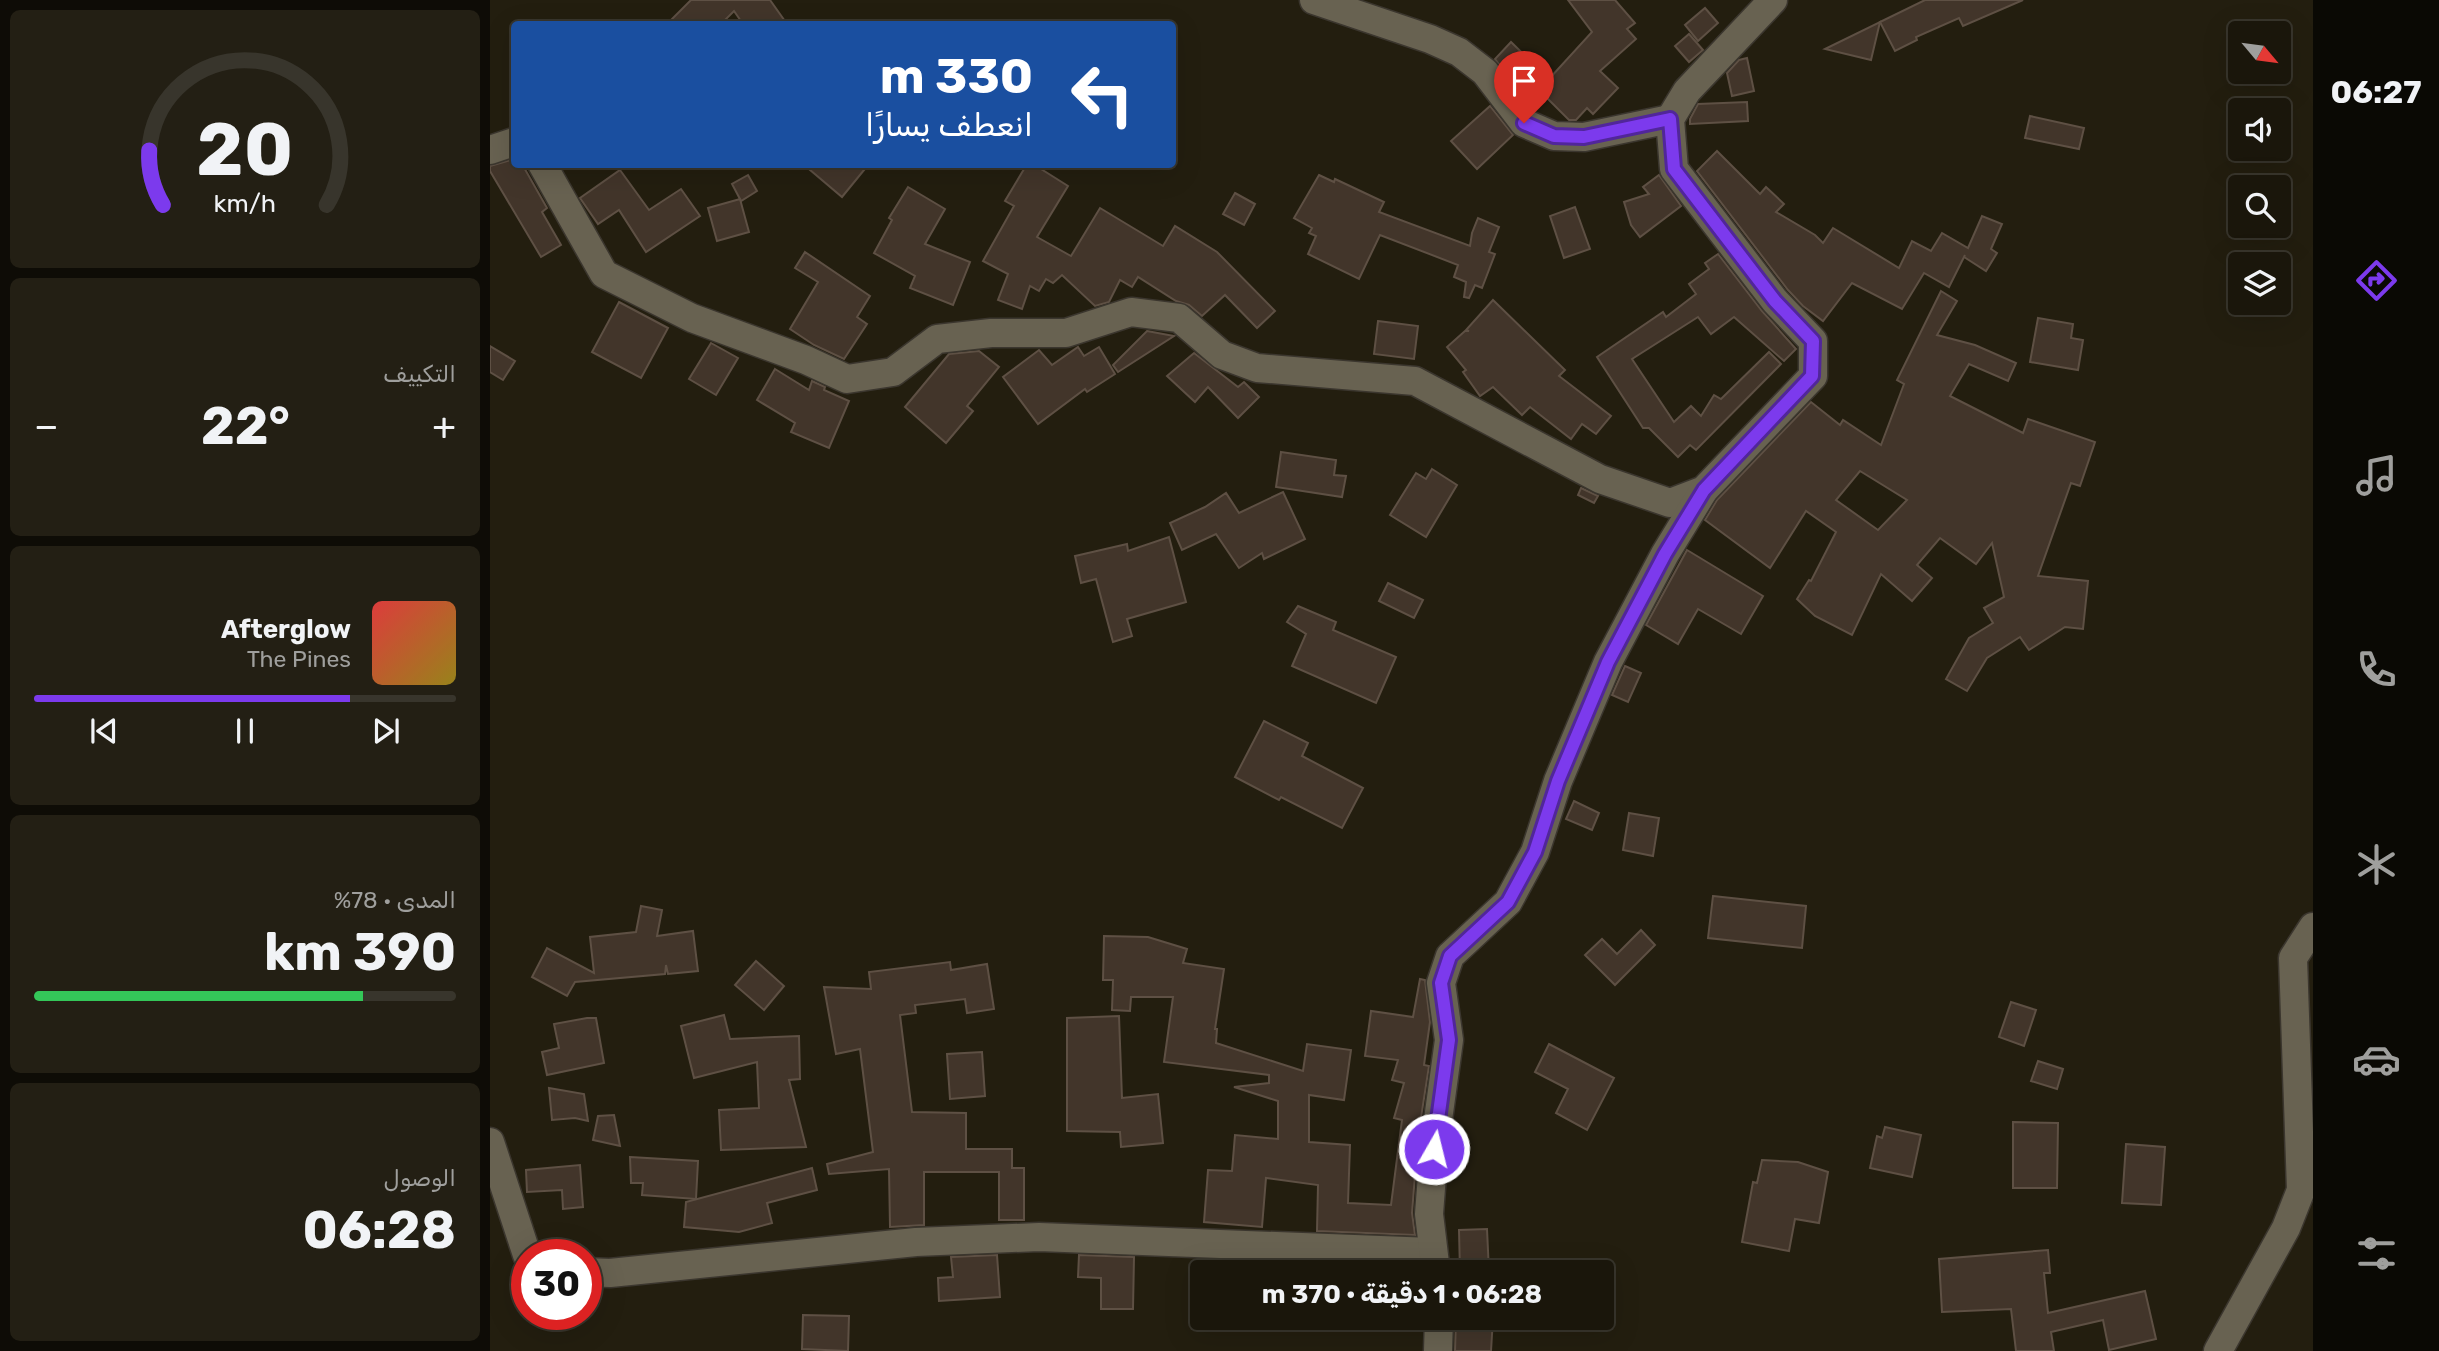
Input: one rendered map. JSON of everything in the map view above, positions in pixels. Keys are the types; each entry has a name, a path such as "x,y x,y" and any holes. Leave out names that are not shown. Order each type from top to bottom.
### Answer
{"street":[{"path":"1314,0 1430,38 1459,52 1486,72 1524,123 1554,136 1584,137 1670,119"},
{"path":"1434,1260 1429,1214 1434,1149 1449,1040 1441,983 1450,956 1508,902 1535,852 1558,781 1608,662 1665,554 1704,490 1812,376 1813,341 1775,301 1674,169 1670,119 1687,91 1773,0"},
{"path":"490,150 511,143"},
{"path":"544,168 604,274 692,318 806,360 847,379 893,372 937,339 991,333 1066,333 1131,312 1180,318 1222,355 1258,368 1415,381 1600,479 1670,503 1704,490"},
{"path":"2218,1351 2286,1228 2301,1190 2293,958 2313,928"},
{"path":"490,1142 522,1239"},
{"path":"602,1273 916,1242 1039,1237 1402,1260"},
{"path":"1438,1351 1439,1330"}],"building":[{"path":"691,0 770,0 785,21 741,21 734,11 724,21 670,21"},
{"path":"1568,0 1615,0 1635,23 1627,29 1636,39 1600,71 1618,88 1593,114 1587,108 1576,120 1569,120 1543,94 1532,106 1495,59 1511,42 1549,79 1592,32"},
{"path":"1925,0 2023,0 1963,26 1959,18 1916,37 1917,40 1895,51 1880,22"},
{"path":"1705,8 1718,23 1698,41 1685,25"},
{"path":"1880,22 1871,60 1825,49"},
{"path":"1689,34 1703,50 1689,62 1675,46"},
{"path":"1747,58 1754,91 1732,96 1727,73 1739,60"},
{"path":"1747,102 1748,121 1690,124 1698,104"},
{"path":"1490,106 1513,135 1477,169 1451,141"},
{"path":"2030,116 2084,128 2079,149 2025,138"},
{"path":"1717,151 1760,194 1766,187 1784,204 1776,212 1815,235 1823,243 1833,228 1899,268 1912,241 1931,251 1942,233 1968,248 1982,216 2002,224 1991,249 1997,253 1986,271 1964,257 1949,287 1924,273 1902,309 1852,283 1823,321 1788,290 1697,171"},
{"path":"511,160 511,168 524,168 547,208 542,212 561,245 541,257 490,171 490,166"},
{"path":"808,168 866,168 842,197"},
{"path":"1025,168 1039,168 1068,186 1037,237 1071,256 1100,208 1163,246 1175,226 1217,252 1275,311 1257,328 1225,295 1202,316 1189,305 1176,301 1138,277 1132,287 1120,280 1109,302 1095,306 1062,275 1053,283 1046,279 1039,291 1030,286 1022,309 998,300 1008,274 983,261 1014,206 1005,201"},
{"path":"620,170 649,210 681,189 700,216 646,252 619,210 598,224 580,198"},
{"path":"748,175 757,191 741,201 732,184"},
{"path":"1319,175 1334,182 1335,179 1384,202 1379,212 1470,246 1478,218 1499,227 1489,252 1495,254 1482,288 1475,285 1469,298 1464,297 1466,282 1454,277 1458,265 1380,235 1359,279 1308,254 1316,236 1309,233 1312,228 1294,218"},
{"path":"1659,175 1681,206 1640,237 1631,225 1624,202 1649,194 1643,187"},
{"path":"908,187 945,209 925,244 970,262 953,305 910,288 915,276 874,253 892,220 889,218"},
{"path":"1235,193 1255,204 1244,225 1223,214"},
{"path":"740,199 749,232 717,241 708,208"},
{"path":"1575,207 1590,249 1564,258 1550,216"},
{"path":"805,252 870,296 857,317 867,324 844,359 814,345 790,329 818,282 795,268"},
{"path":"1718,254 1762,311 1796,349 1784,361 1734,317 1711,334 1698,317 1632,359 1674,422 1691,406 1701,416 1714,395 1721,399 1769,352 1781,364 1696,450 1690,445 1678,457 1649,428 1643,428 1597,357 1663,312 1666,317 1696,294 1689,284 1709,269 1705,263"},
{"path":"1941,291 1957,301 1937,335 1975,345 2016,363 2008,381 1969,364 1950,396 2023,433 2028,419 2095,442 2080,486 2071,483 2038,576 2088,581 2083,629 2065,627 2029,650 2020,637 1987,658 1967,691 1946,679 1969,638 1993,623 1984,608 2004,597 1992,543 1976,564 1940,538 1917,565 1932,578 1912,601 1881,574 1852,635 1815,616 1797,599 1809,580 1811,581 1836,532 1806,511 1770,568 1705,520 1717,500 1811,402 1840,425 1843,420 1881,445 1904,384 1897,380","holes":["1860,471 1907,500 1878,530 1836,500"]},
{"path":"1493,300 1565,370 1559,376 1611,416 1596,434 1582,424 1571,439 1530,407 1522,415 1493,387 1480,396 1463,372 1466,370 1447,347 1465,331 1469,331 1466,330"},
{"path":"619,302 668,328 641,378 592,352"},
{"path":"2038,318 2073,324 2071,338 2083,340 2078,370 2030,362"},
{"path":"1378,321 1418,326 1414,359 1374,354"},
{"path":"1147,331 1174,336 1118,372 1113,365"},
{"path":"711,343 738,358 716,395 689,379"},
{"path":"490,346 515,361 503,380 490,372"},
{"path":"1078,347 1084,356 1099,347 1115,374 1087,392 1085,389 1038,424 1003,377 1039,350 1052,365"},
{"path":"979,351 999,367 967,406 973,411 946,443 905,407 949,354"},
{"path":"1194,353 1238,387 1244,382 1259,397 1238,418 1208,387 1195,402 1167,376"},
{"path":"775,369 809,390 812,381 825,387 824,390 849,401 829,448 791,432 795,423 757,400"},
{"path":"1281,452 1336,460 1334,475 1346,476 1342,497 1276,487"},
{"path":"1432,469 1457,485 1426,537 1390,515 1416,473 1426,479"},
{"path":"1581,488 1598,496 1594,503 1578,495"},
{"path":"1283,492 1305,539 1264,559 1262,553 1239,568 1216,534 1182,550 1170,523 1205,507 1226,493 1239,513"},
{"path":"1169,537 1186,602 1127,619 1132,636 1113,642 1096,579 1081,583 1075,556 1127,544 1128,551"},
{"path":"1687,550 1763,596 1741,634 1698,609 1678,644 1646,625"},
{"path":"1388,583 1423,600 1414,618 1379,601"},
{"path":"1298,606 1336,622 1333,630 1396,657 1376,703 1292,666 1306,634 1287,622"},
{"path":"1625,666 1641,673 1628,702 1612,695"},
{"path":"1264,721 1308,743 1302,756 1363,788 1342,828 1235,777"},
{"path":"1574,801 1599,813 1592,830 1566,819"},
{"path":"1629,813 1659,818 1653,856 1623,850"},
{"path":"1713,896 1806,906 1802,948 1708,938"},
{"path":"641,906 662,910 657,936 693,931 698,971 668,974 666,965 665,974 575,982 567,996 532,977 547,948 594,973 590,937 636,932"},
{"path":"1641,930 1655,945 1615,985 1585,955 1602,939 1617,954"},
{"path":"1104,936 1148,937 1187,949 1183,963 1224,969 1215,1029 1216,1043 1303,1071 1307,1044 1351,1050 1344,1100 1309,1095 1309,1142 1350,1145 1348,1203 1391,1205 1402,1120 1394,1118 1404,1083 1392,1080 1398,1060 1365,1056 1371,1011 1413,1017 1420,979 1425,980 1430,1022 1424,1065 1429,1066 1418,1137 1412,1213 1415,1235 1317,1231 1318,1185 1266,1178 1262,1227 1204,1222 1208,1170 1232,1171 1235,1135 1278,1139 1278,1101 1234,1087 1269,1083 1269,1075 1164,1062 1173,997 1131,997 1130,1011 1112,1010 1113,980 1103,980"},
{"path":"756,961 784,986 764,1010 735,985"},
{"path":"950,962 951,970 987,964 994,1009 967,1013 965,999 915,1005 916,1013 900,1015 912,1112 966,1113 966,1149 1012,1149 1012,1168 1024,1168 1024,1220 999,1220 999,1172 924,1172 924,1225 890,1227 889,1169 829,1174 827,1164 873,1152 860,1049 836,1054 824,987 871,989 869,972"},
{"path":"2011,1002 2036,1010 2024,1046 1999,1037"},
{"path":"724,1015 730,1039 799,1036 800,1079 789,1080 806,1147 721,1150 719,1110 759,1108 757,1062 694,1078 681,1026"},
{"path":"1119,1016 1122,1098 1158,1094 1163,1143 1121,1147 1120,1132 1067,1131 1067,1018"},
{"path":"596,1018 604,1063 547,1075 542,1052 559,1048 554,1024"},
{"path":"1549,1044 1614,1078 1587,1130 1556,1113 1568,1089 1535,1072"},
{"path":"982,1052 985,1096 950,1099 947,1054"},
{"path":"2038,1061 2063,1069 2057,1089 2031,1081"},
{"path":"549,1088 584,1094 588,1121 575,1118 552,1120"},
{"path":"614,1115 620,1146 593,1140 598,1116"},
{"path":"2013,1122 2058,1123 2057,1188 2013,1188"},
{"path":"1885,1127 1921,1135 1912,1177 1870,1168 1877,1136 1882,1138"},
{"path":"2126,1144 2165,1147 2161,1205 2122,1203"},
{"path":"630,1157 698,1161 696,1199 642,1195 643,1183 631,1183"},
{"path":"1762,1160 1798,1162 1828,1172 1819,1223 1795,1219 1789,1251 1742,1242 1753,1182 1757,1183"},
{"path":"580,1165 583,1207 563,1209 562,1190 527,1192 526,1170"},
{"path":"812,1168 817,1190 767,1203 772,1223 739,1232 684,1227 686,1202"},
{"path":"1487,1229 1488,1260 1460,1260 1459,1230"},
{"path":"2048,1250 2050,1273 2044,1273 2048,1313 2145,1291 2156,1339 2109,1350 2103,1320 2051,1332 2054,1351 2016,1351 2011,1309 1942,1312 1939,1259"},
{"path":"997,1255 1000,1297 939,1301 938,1278 953,1277 951,1257"},
{"path":"1079,1255 1134,1257 1133,1309 1101,1309 1101,1278 1078,1277"},
{"path":"803,1315 849,1316 848,1351 802,1349"},
{"path":"1456,1330 1492,1330 1491,1351 1455,1351"}],"route":[{"path":"1434,1149 1449,1040 1441,983 1450,956 1508,902 1535,852 1558,781 1608,662 1665,554 1704,490 1812,376 1813,341 1775,301 1674,169 1670,119 1584,137 1554,136 1524,123"}]}
